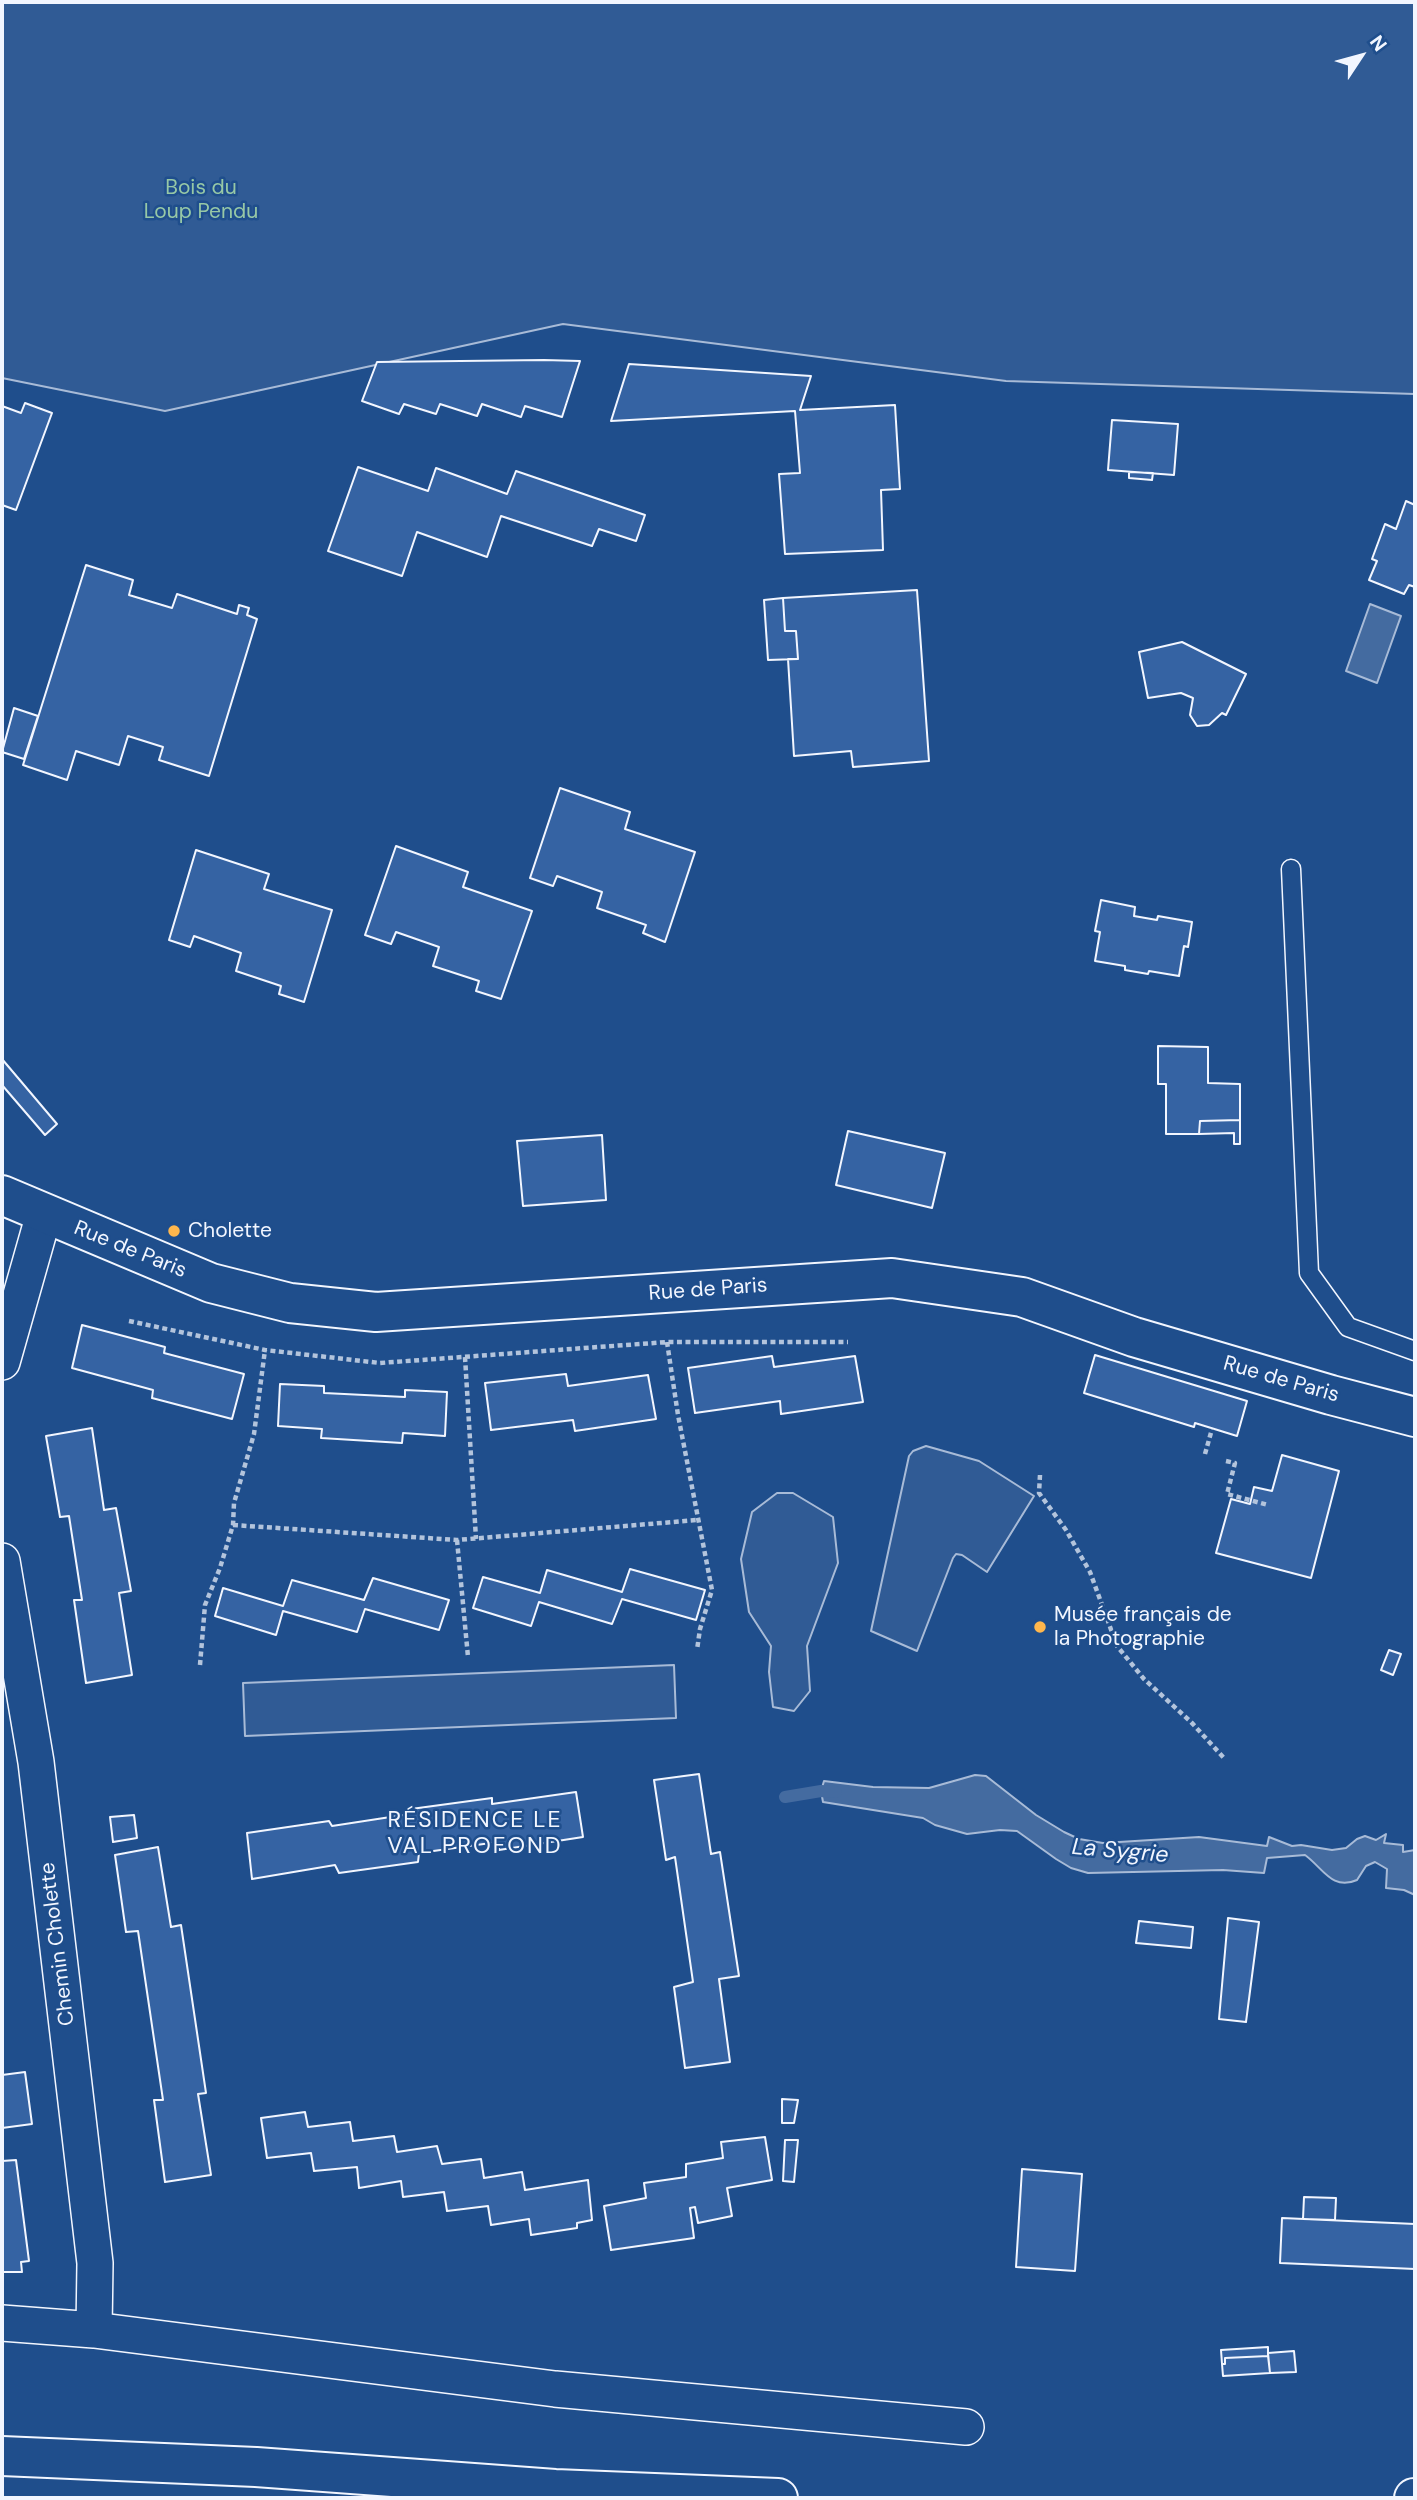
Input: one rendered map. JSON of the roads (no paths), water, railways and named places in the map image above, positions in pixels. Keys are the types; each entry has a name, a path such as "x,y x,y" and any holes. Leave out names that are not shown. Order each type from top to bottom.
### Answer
{"main road":[{"name":"Rue de Paris","path":"2,1195 211,1283 290,1303 376,1312 892,1278 1022,1297 1134,1337 1415,1417"},
{"path":"2,2456 256,2467 555,2488 778,2498"}],"street":[{"path":"2,1362 44,1214"},
{"name":"Chemin Cholette","path":"2,1561 36,1762 95,2263 94,2330"},
{"path":"2,2323 94,2330 555,2389 966,2427"}],"lane":[{"path":"1291,869 1309,1273 1348,1327 1415,1351"}],"water":[{"path":"1370,604 1401,616 1377,683 1346,671"},
{"path":"975,1775 986,1776 1036,1815 1064,1832 1079,1839 1103,1843 1199,1837 1267,1846 1269,1837 1292,1846 1332,1850 1346,1848 1365,1836 1376,1840 1386,1834 1384,1843 1403,1845 1403,1852 1415,1850 1415,1895 1404,1890 1386,1888 1387,1869 1375,1862 1366,1866 1357,1880 1341,1883 1328,1876 1305,1855 1267,1858 1264,1873 1223,1870 1088,1873 1071,1868 1017,1831 967,1834 935,1825 923,1818 823,1802 821,1791 824,1781 873,1787 929,1788"}],"waterway":[{"name":"La Sygrie","path":"785,1797 821,1791 836,1792"}],"place":[{"name":"Cholette","path":"174,1231"},
{"name":"Musée français de la Photographie","path":"1040,1627"}],"district":[{"name":"RÉSIDENCE LE VAL PROFOND","path":"475,1834"}],"park label":[{"name":"Bois du Loup Pendu","path":"201,200"}]}
